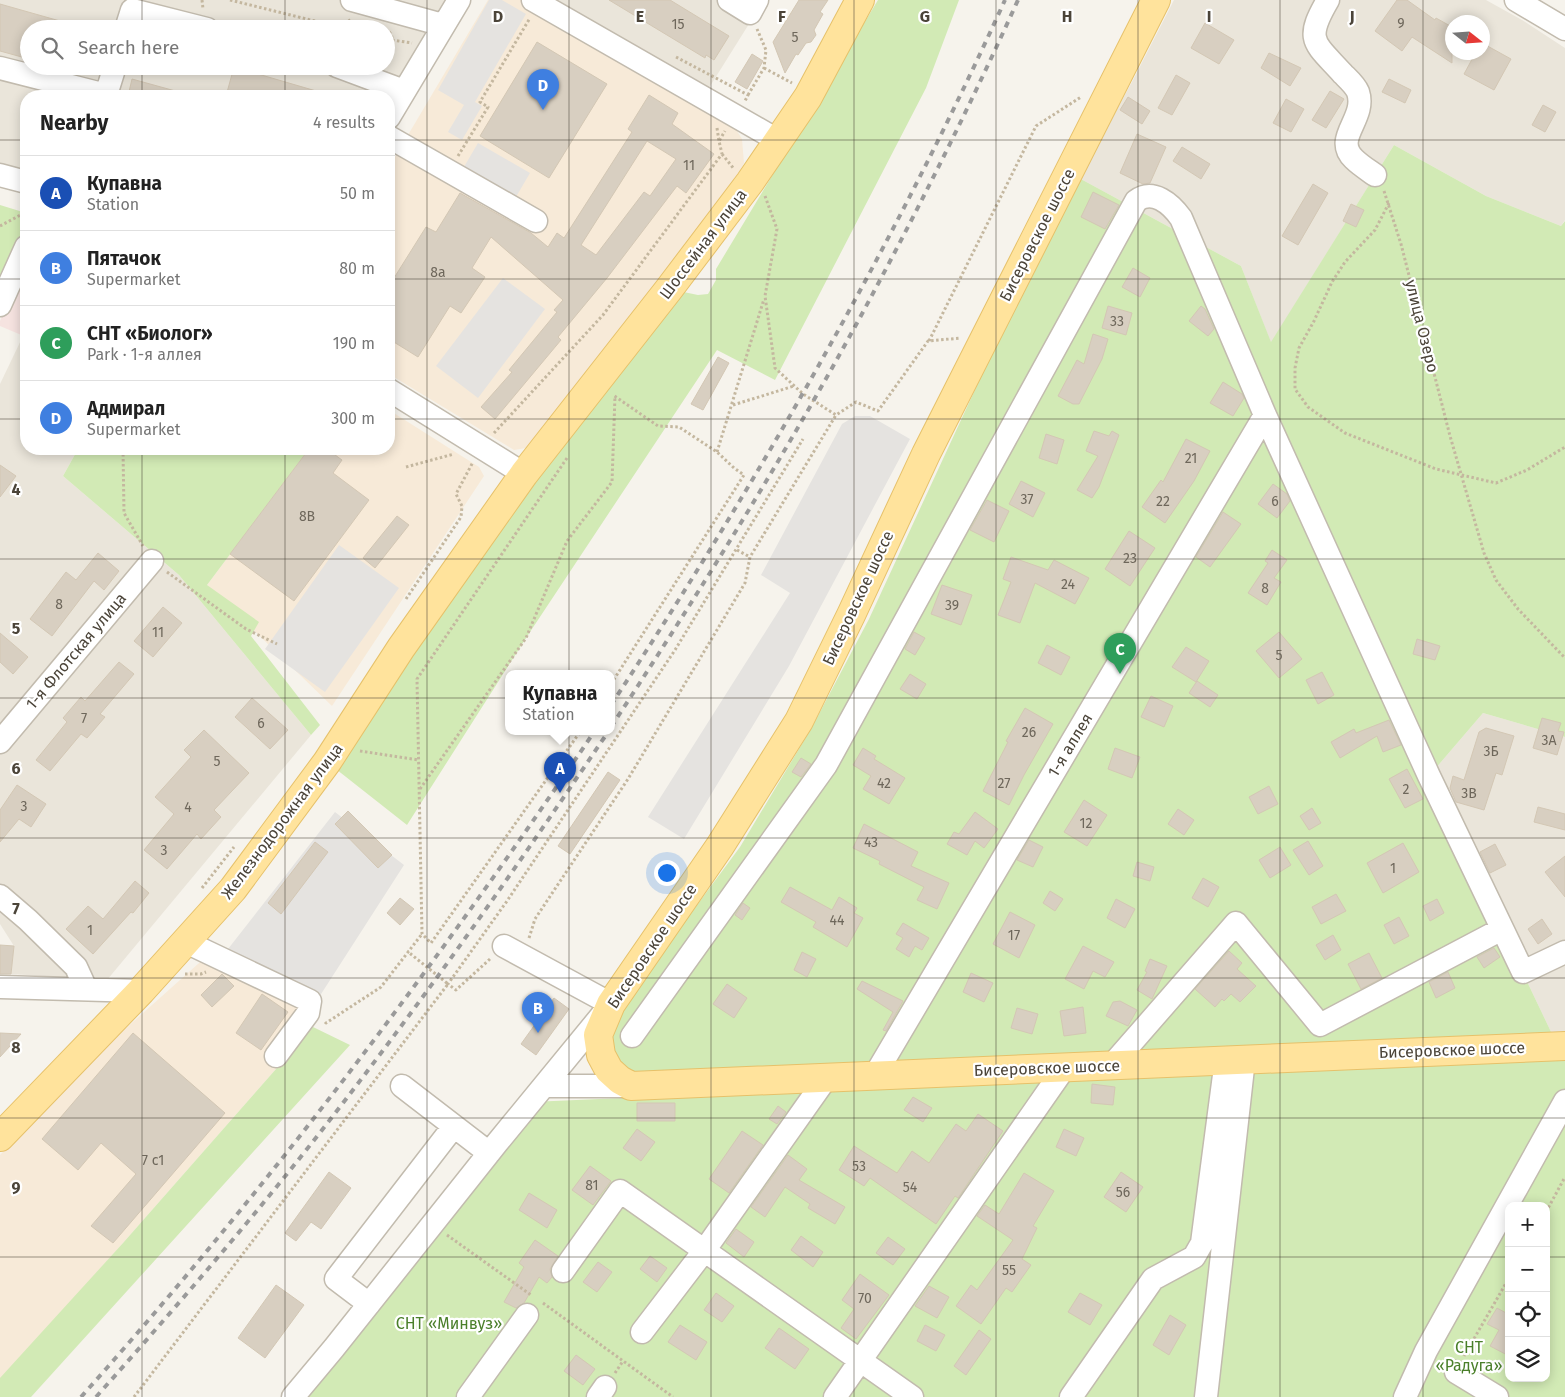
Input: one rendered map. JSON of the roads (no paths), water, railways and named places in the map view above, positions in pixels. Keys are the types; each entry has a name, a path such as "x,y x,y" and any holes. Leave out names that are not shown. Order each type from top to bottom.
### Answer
{"main road":[{"name":"Шоссейная улица","path":"524,474 750,182 808,97 860,0"},
{"name":"Бисеровское шоссе","path":"1156,0 926,454 851,615 799,720 720,846 611,1004 598,1035 601,1055 609,1070 620,1080 631,1086 1565,1046"},
{"name":"Железнодорожная улица","path":"0,1137 141,991 233,890 338,747 401,648 524,474"}],"street":[{"path":"352,0 443,26"},
{"path":"395,107 459,0"},
{"path":"729,0 754,6"},
{"path":"1328,0 1316,21 1314,35 1318,47 1357,89 1360,99 1360,110 1347,136 1346,146 1352,158 1375,175"},
{"path":"1516,0 1565,29"},
{"path":"534,6 779,140"},
{"path":"131,13 164,20"},
{"path":"0,68 20,73"},
{"path":"26,75 83,90"},
{"path":"108,90 112,75"},
{"path":"361,75 404,91"},
{"path":"395,140 536,221"},
{"path":"0,175 20,180"},
{"path":"632,1036 826,765 1136,201 1141,197 1162,199 1169,203 1182,218 1265,415 1429,776 1523,972 1565,952"},
{"path":"0,304 20,260"},
{"path":"395,394 524,474"},
{"name":"1-я аллея","path":"876,1075 1265,415"},
{"name":"1-я Флотская улица","path":"0,742 152,561"},
{"path":"0,896 28,920 76,967 86,990"},
{"path":"1112,1065 1236,923 1320,1025 1502,928"},
{"path":"186,942 310,1001 308,1013 276,1056"},
{"path":"293,1397 611,1004 504,946"},
{"path":"0,987 141,991"},
{"path":"1071,1397 1153,1279 1194,1257 1202,1243 1235,1060"},
{"path":"1206,1397 1235,1060"},
{"path":"835,1397 1065,1067"},
{"path":"642,1332 704,1251 827,1077"},
{"path":"402,1086 489,1153"},
{"path":"544,1086 631,1086"},
{"path":"1405,1397 1426,1351 1565,1101"},
{"path":"369,1304 336,1279 454,1126"},
{"path":"564,1271 620,1191 912,1397"},
{"path":"468,1397 527,1315"},
{"path":"1456,1372 1497,1397"}],"railway":[{"path":"615,699 719,535 822,360 917,182 1005,0"},
{"path":"615,721 750,508 848,339 933,177 1018,0"},
{"path":"81,1397 218,1238 349,1073 474,904 592,735"},
{"path":"96,1397 229,1244 356,1086 485,911 606,735"}],"place":[{"name":"Адмирал","path":"543,110"},
{"name":"СНТ «Биолог»","path":"1120,674"},
{"name":"Купавна","path":"560,793"},
{"name":"Пятачок","path":"538,1033"}],"park label":[{"name":"СНТ «Минвуз»","path":"449,1323"},
{"name":"СНТ «Радуга»","path":"1469,1356"}]}
